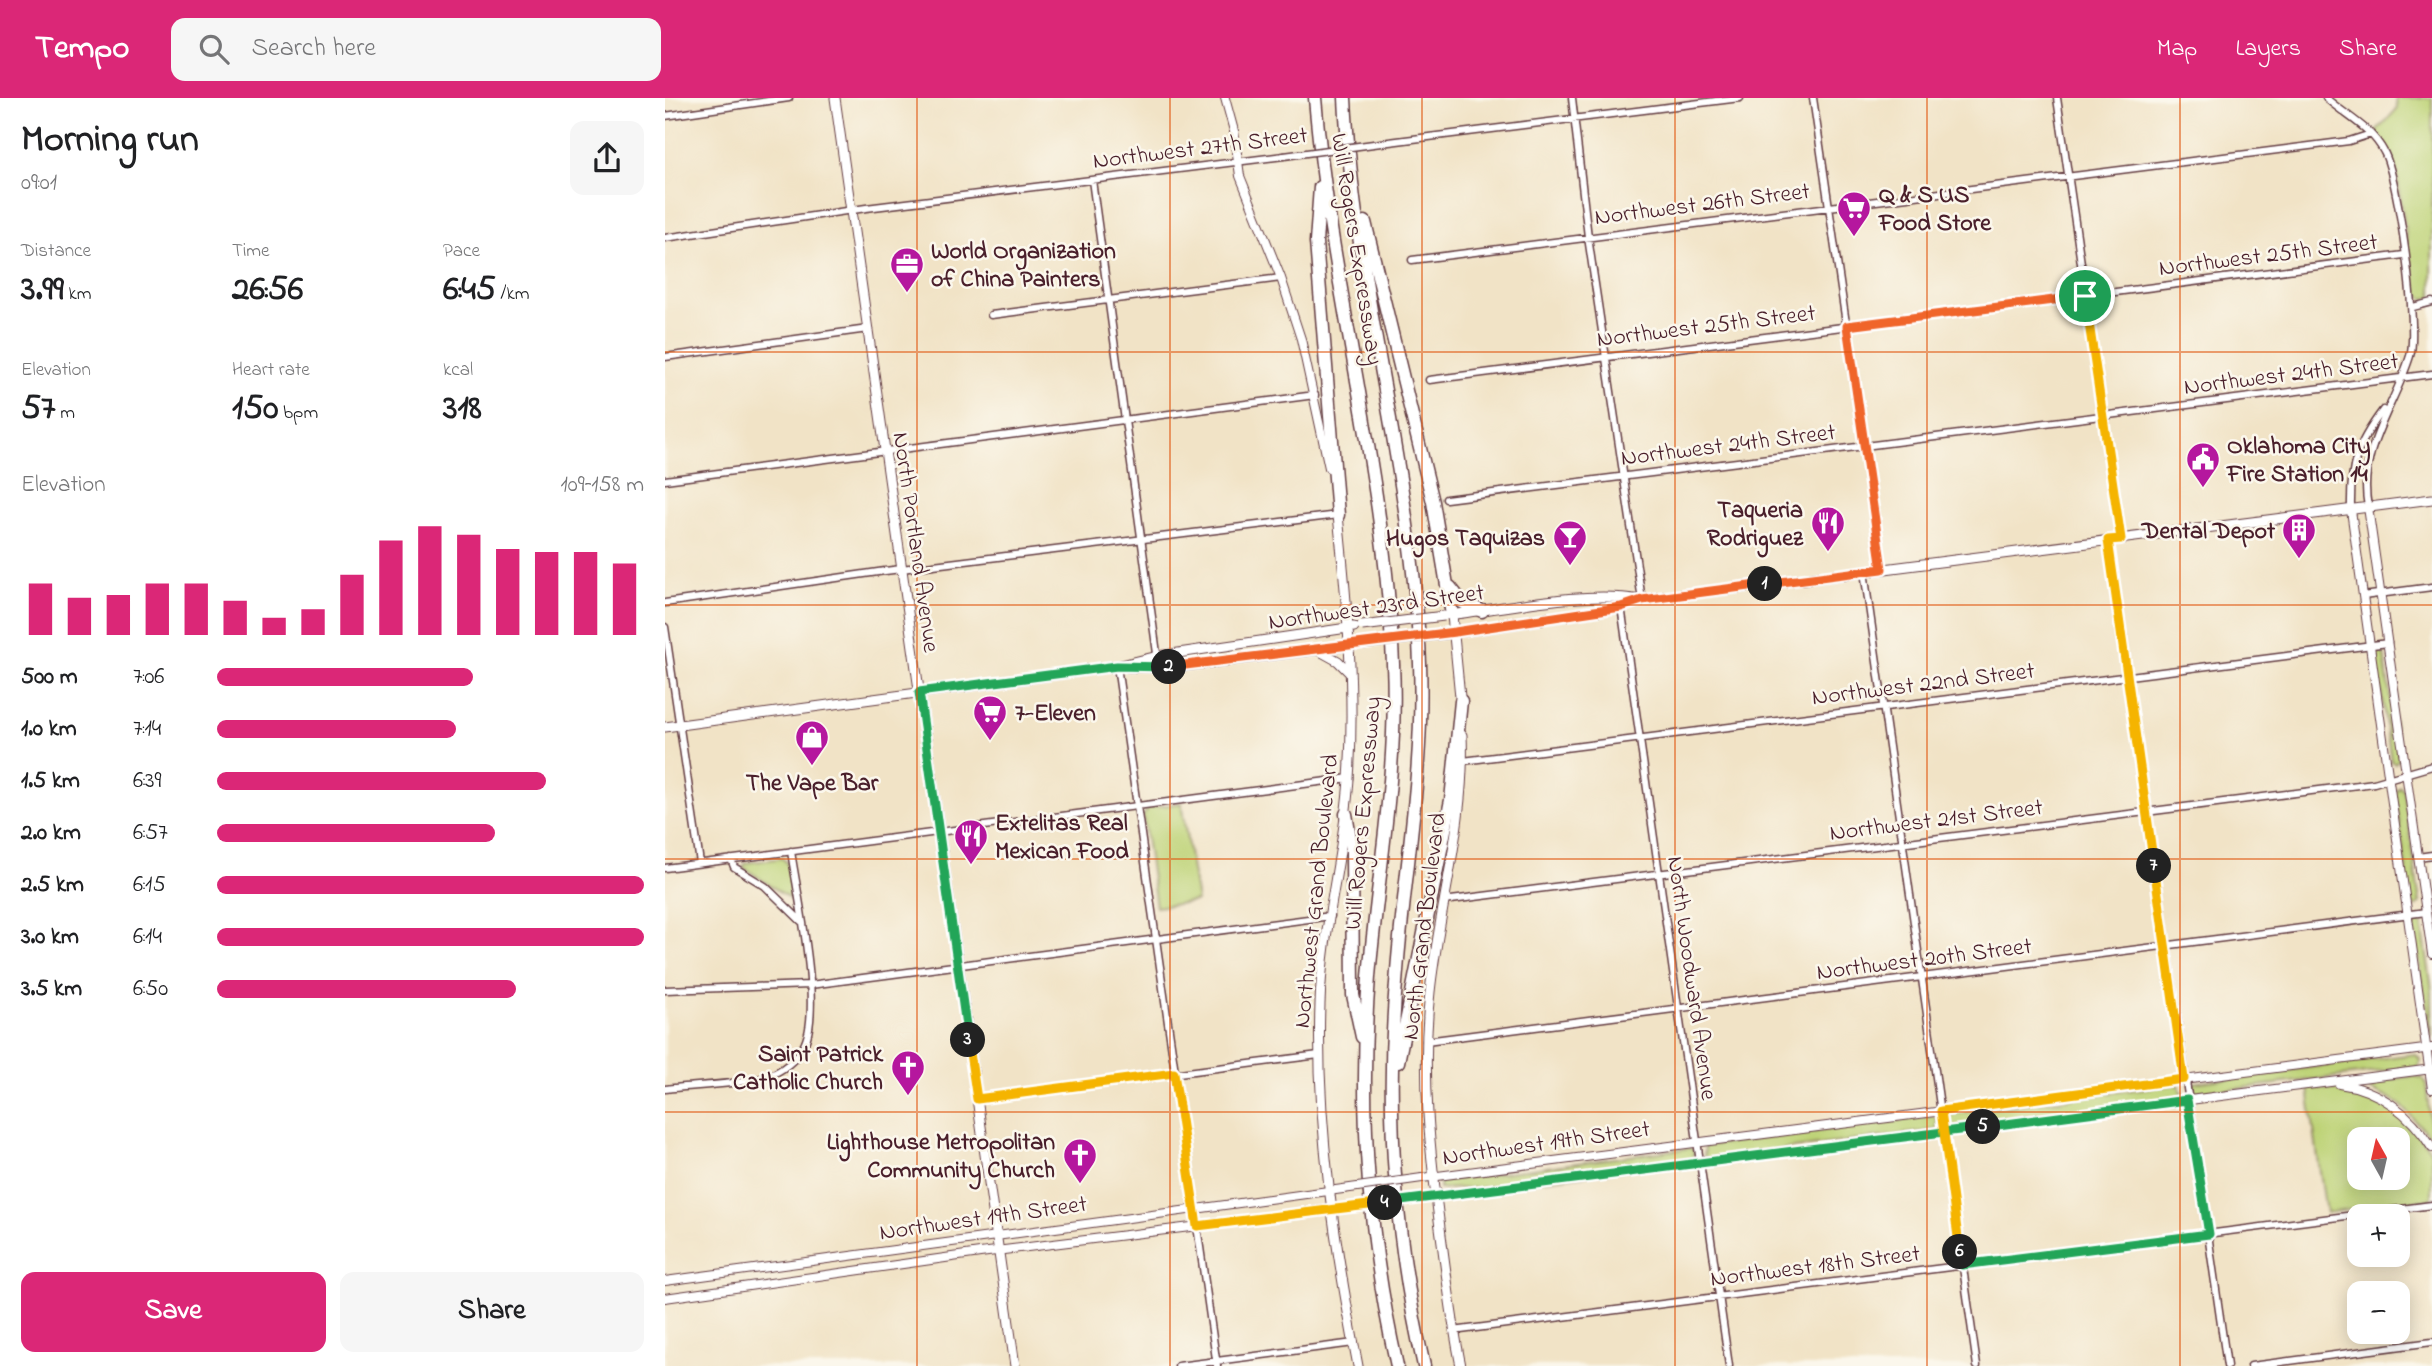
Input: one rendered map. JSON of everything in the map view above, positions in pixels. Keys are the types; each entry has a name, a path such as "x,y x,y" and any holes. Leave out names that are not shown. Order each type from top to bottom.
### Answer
{"highway":[{"name":"Will Rogers Expressway","path":"1315,98 1322,166 1386,568 1393,666 1391,779 1369,977 1366,1058 1367,1146 1372,1212 1397,1366"},
{"name":"Will Rogers Expressway","path":"1345,98 1350,156 1413,566 1420,662 1417,780 1397,971 1392,1089 1399,1212 1411,1302 1424,1366"},
{"path":"1350,156 1433,502 1450,586 1448,615"},
{"path":"1322,166 1316,242 1338,515"},
{"path":"1450,586 1462,602 1482,611"},
{"path":"1392,1089 1451,800 1461,701"},
{"path":"1346,814 1352,850 1353,995 1366,1058"}],"main road":[{"name":"North Portland Avenue","path":"835,98 1015,1366"},
{"name":"Northwest 23rd Street","path":"1117,666 1159,667 1350,646 1621,607 1642,600 2432,499"},
{"name":"Northwest Grand Boulevard","path":"1338,515 1350,627 1350,778 1320,1000 1319,1055 1330,1190 1358,1366"},
{"name":"Northwest 23rd Street","path":"665,727 1117,666 1158,656 1350,627 1619,596 1642,600"},
{"name":"North Grand Boulevard","path":"1448,615 1461,701 1463,761 1426,1041 1425,1096 1435,1196 1453,1331 1461,1366"},
{"path":"1318,650 1338,660 1349,672"}],"street":[{"path":"665,116 789,98"},
{"name":"Northwest Grand Boulevard","path":"1225,98 1234,131 1238,163 1281,278 1315,395 1338,515"},
{"path":"1572,98 1588,237 1642,600"},
{"name":"Northwest 27th Street","path":"665,238 851,211 1740,98"},
{"path":"1813,98 1882,569"},
{"path":"2057,98 2121,539"},
{"path":"2326,98 2371,134 2391,169 2413,307 2414,337 2401,378 2367,462 2364,490 2432,952"},
{"name":"Northwest 26th Street","path":"1412,260 2349,141 2371,134"},
{"path":"1092,180 1159,667"},
{"name":"Northwest 25th Street","path":"1429,380 2404,256"},
{"path":"991,315 1281,278"},
{"path":"2413,307 2432,302"},
{"path":"665,357 868,329"},
{"name":"Northwest 24th Street","path":"1446,499 2432,374"},
{"path":"665,480 1315,395"},
{"path":"2389,403 2366,433 2354,459 2350,474 2351,509 2429,1048 2432,1089"},
{"path":"665,603 1338,515"},
{"path":"2108,540 2227,1366"},
{"path":"1864,571 1977,1366"},
{"path":"2363,596 2432,587"},
{"name":"North Woodward Avenue","path":"1619,596 1729,1366"},
{"path":"665,627 700,863"},
{"name":"Northwest 22nd Street","path":"1463,761 2388,643"},
{"path":"1117,666 1216,1364"},
{"name":"Northwest 21st Street","path":"1443,902 2374,783 2432,766"},
{"path":"665,868 1350,778"},
{"path":"665,1088 765,1077 789,1065 804,1045 811,1019 810,985 791,851"},
{"path":"2418,857 2432,855"},
{"path":"731,859 734,867 765,886 801,921"},
{"name":"Northwest 20th Street","path":"1426,1041 2426,912"},
{"path":"665,990 810,985 1331,916"},
{"name":"Northwest 19th Street","path":"665,1281 996,1234 2429,1048"},
{"path":"977,1099 1319,1055"},
{"name":"Northwest 19th Street","path":"665,1297 999,1251 2431,1069"},
{"path":"2325,1083 2357,1087 2385,1099 2418,1127 2432,1148"},
{"name":"Northwest 18th Street","path":"1453,1331 2432,1205"},
{"path":"2251,1366 2432,1342"},
{"path":"1178,1366 1216,1364 1354,1343"}],"green space":[{"path":"2396,98 2432,98 2432,297 2425,299 2415,293 2396,169 2388,150 2375,133 2397,109"},
{"path":"2379,651 2384,654 2399,759 2395,763 2391,761 2376,655"},
{"path":"2400,786 2404,791 2420,903 2416,907 2411,904 2395,791"},
{"path":"1181,803 1197,901 1156,907 1143,816 1149,808"},
{"path":"782,858 788,864 792,900 743,867 746,863"},
{"path":"2416,921 2422,923 2432,990 2432,1040 2414,927"},
{"path":"2415,1054 2421,1060 2418,1067 2192,1094 2193,1083"},
{"path":"2414,1076 2422,1078 2426,1084 2432,1139 2400,1104 2359,1084"},
{"path":"2178,1084 2183,1095 2180,1099 1951,1128 1948,1124 1950,1114"},
{"path":"2308,1089 2339,1090 2381,1103 2405,1120 2425,1142 2432,1155 2432,1199 2394,1204 2347,1204 2347,1210 2326,1213"},
{"path":"1934,1116 1937,1119 1937,1130 1708,1159 1704,1157 1705,1146"},
{"path":"1690,1148 1694,1150 1692,1161 1481,1188 1440,1189 1440,1181"}],"place":[{"name":"Q & S US Food Store","path":"1854,238"},
{"name":"World Organization of China Painters","path":"907,294"},
{"name":"Oklahoma City Fire Station 14","path":"2203,489"},
{"name":"Taqueria Rodriguez","path":"1828,553"},
{"name":"Dental Depot","path":"2299,560"},
{"name":"Hugos Taquizas","path":"1570,567"},
{"name":"7-Eleven","path":"990,742"},
{"name":"The Vape Bar","path":"812,767"},
{"name":"Extelitas Real Mexican Food","path":"971,866"},
{"name":"Saint Patrick Catholic Church","path":"908,1097"},
{"name":"Lighthouse Metropolitan Community Church","path":"1080,1185"}],"route":[{"path":"2085,296 1847,326 1882,569 1642,600 1621,607 1455,632 1231,661 1176,667 1117,666 919,692 977,1099 1174,1073 1197,1226 1499,1190 1944,1132 2187,1100 2209,1234 1962,1265 1944,1132 1941,1111 2184,1079 2108,540 2121,539 2085,296"}]}
